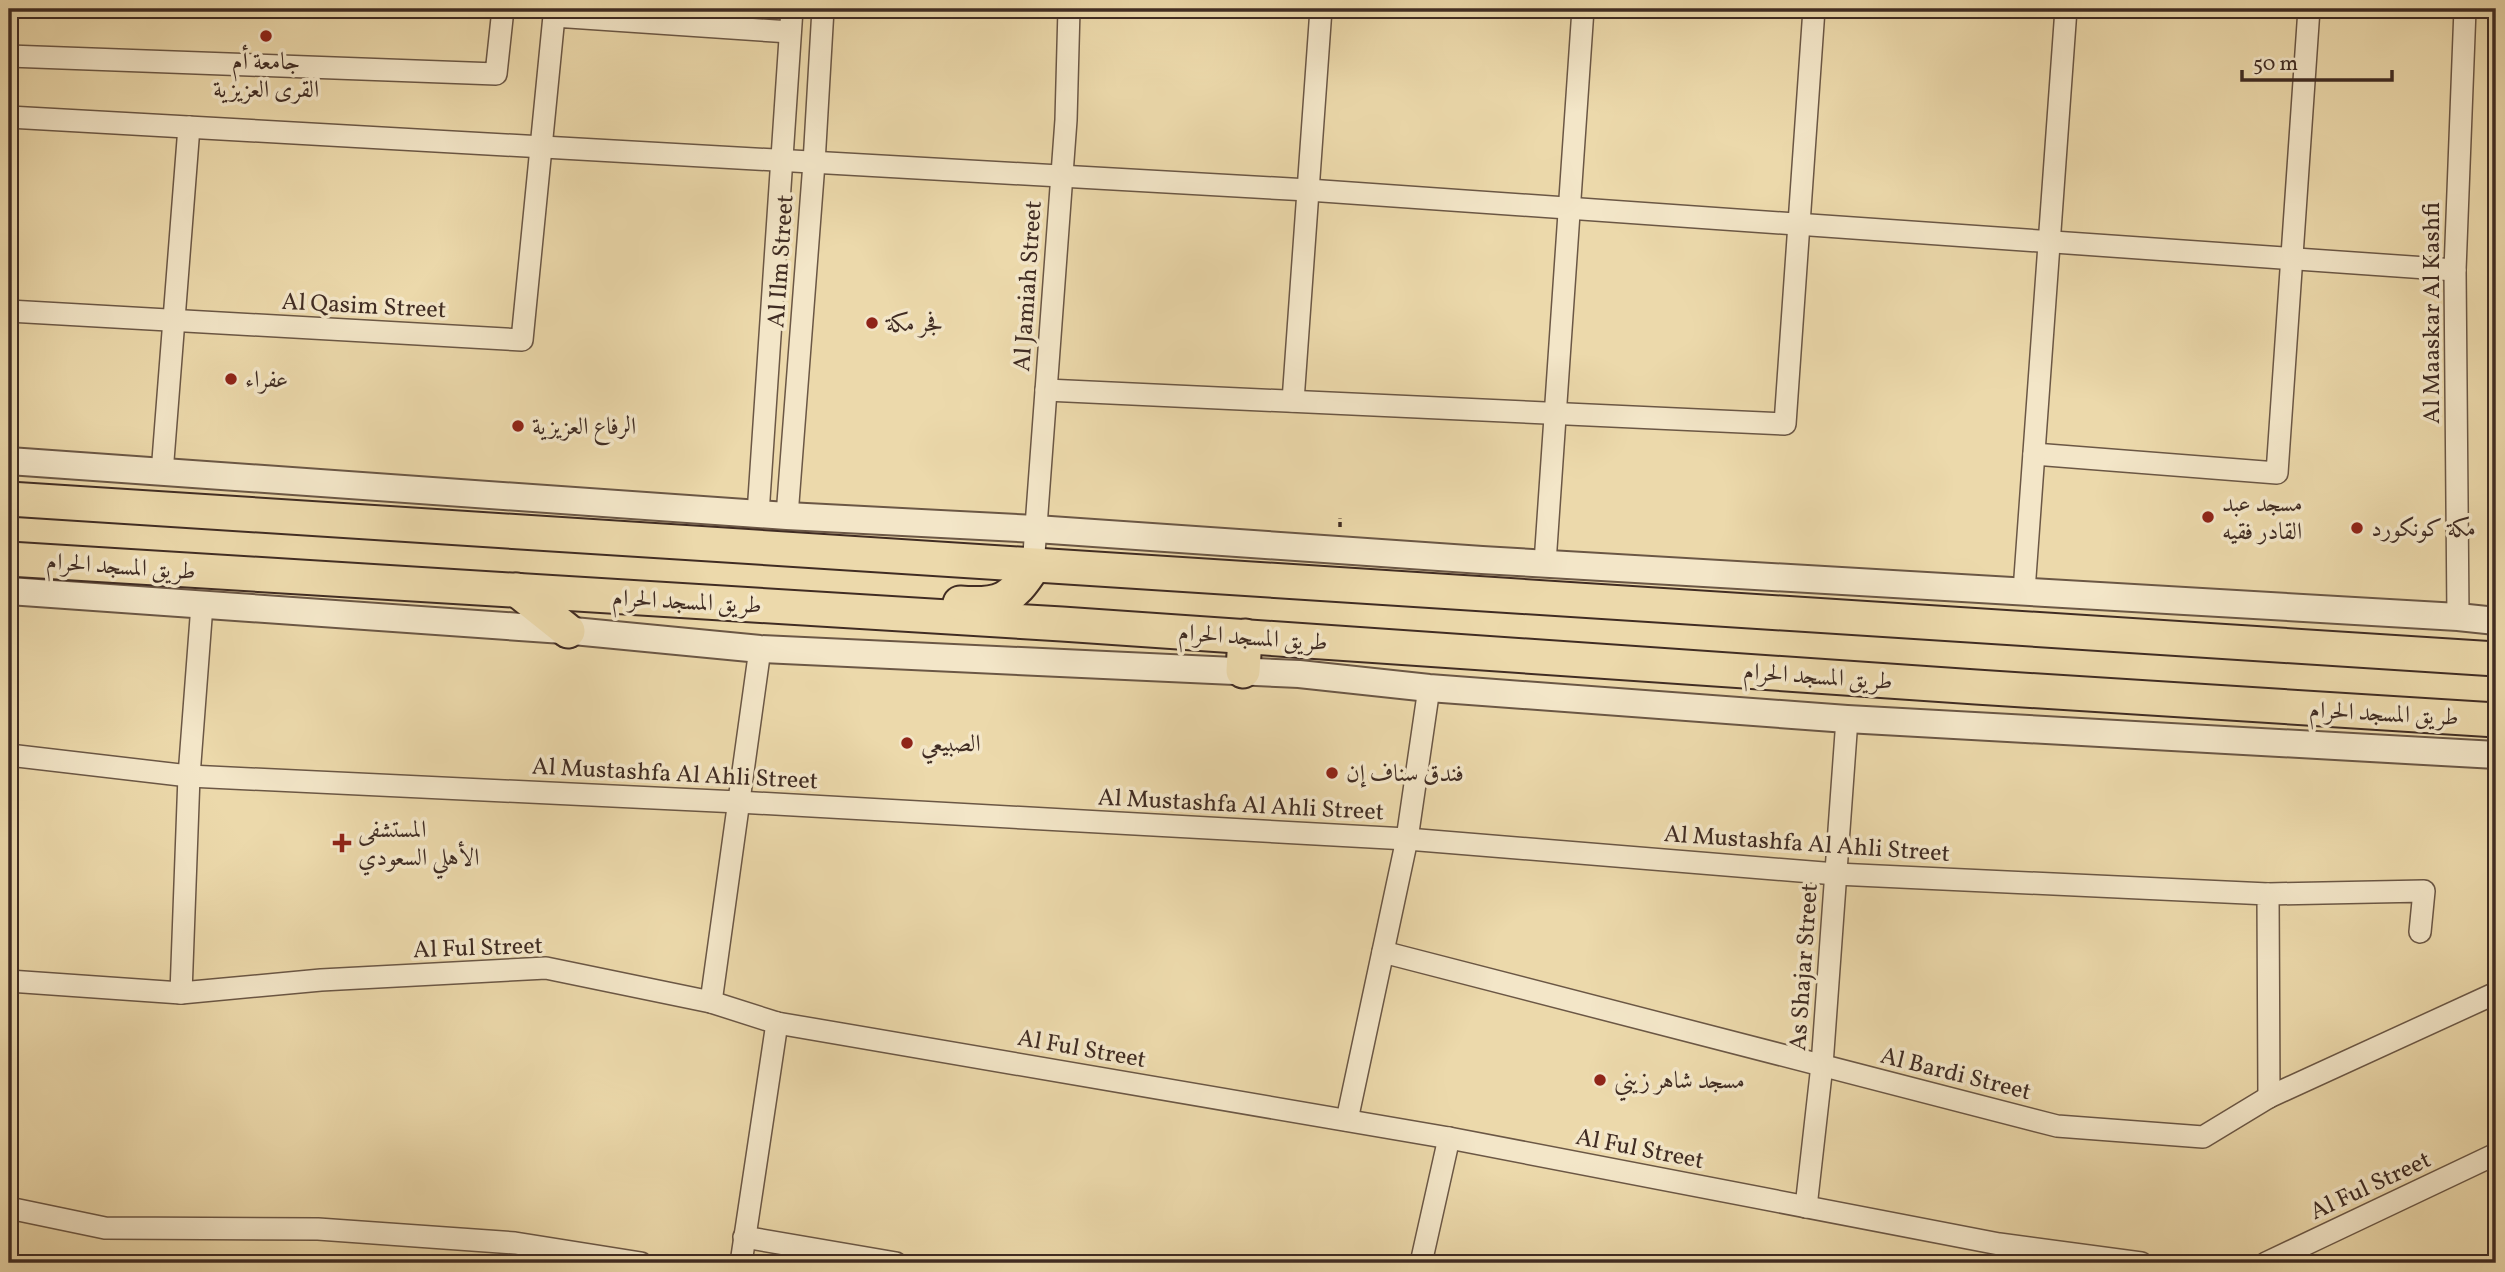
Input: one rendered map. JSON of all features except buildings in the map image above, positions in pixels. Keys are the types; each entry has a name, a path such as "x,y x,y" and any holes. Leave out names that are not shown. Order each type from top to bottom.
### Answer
{"main road":[{"path":"9,499 1033,567 2496,659"},
{"name":"طريق المسجد الحرام","path":"9,559 1245,636 2496,720"},
{"path":"740,604 782,590 989,605 1019,589 1033,567"},
{"path":"517,590 568,631"},
{"path":"1243,671 1245,636"}],"street":[{"path":"9,56 496,74 503,9"},
{"name":"Al Ilm Street","path":"758,514 792,9"},
{"name":"Al Ilm Street","path":"787,516 823,9"},
{"name":"Al Jamiah Street","path":"1033,567 1061,177 1069,9"},
{"path":"1293,401 1321,9"},
{"path":"1545,563 1583,9"},
{"path":"1046,390 1785,424 1814,9"},
{"path":"2024,591 2066,9"},
{"path":"2034,454 2277,473 2309,9"},
{"name":"Al Maaskar Al Kashfi","path":"2458,617 2455,271 2465,9"},
{"path":"542,148 554,16 790,32"},
{"path":"9,117 1308,190 2455,271"},
{"path":"162,473 189,127"},
{"name":"Al Qasim Street","path":"9,311 522,340 542,148"},
{"path":"9,461 91,469 787,516 1036,529 1482,560 2496,621"},
{"path":"87,504 91,469"},
{"path":"1479,595 1482,560"},
{"path":"9,591 568,631 760,649 1243,671 1429,688 1847,719 2496,755"},
{"path":"181,993 189,776 202,606"},
{"path":"711,1002 760,649"},
{"path":"1347,1120 1407,839 1429,688"},
{"path":"2381,749 2383,714"},
{"name":"As Shajar Street","path":"1807,1207 1822,1065 1847,719"},
{"name":"Al Mustashfa Al Ahli Street","path":"9,755 189,776 738,802 1407,839 1836,874 2268,894 2424,891 2420,932"},
{"path":"2268,894 2269,1097"},
{"name":"Al Bardi Street","path":"1383,952 2057,1126 2203,1138 2269,1097 2496,993"},
{"name":"Al Ful Street","path":"9,981 181,993 321,980 545,968 711,1002 777,1023 1449,1138 1999,1244 2141,1263"},
{"path":"741,1263 777,1023"},
{"path":"1422,1263 1449,1138"},
{"name":"Al Ful Street","path":"2266,1263 2496,1154"},
{"path":"9,1208 105,1228 318,1228 508,1253 641,1263"},
{"path":"744,1237 896,1263"},
{"path":"1988,1263 1999,1244"}],"place":[{"name":"جامعة أم القرى العزيزية","path":"266,36"},
{"name":"فجر مكة","path":"872,323"},
{"name":"عفراء","path":"231,379"},
{"name":"الرفاع العزيزية","path":"518,426"},
{"name":"مسجد عبد القادر فقيه","path":"2208,517"},
{"name":"مكة كونكورد","path":"2357,528"},
{"name":"الصبيعي","path":"907,743"},
{"name":"فندق سناف إن","path":"1332,773"},
{"name":"المستشفى الأهلي السعودي","path":"342,843"},
{"name":"مسجد شاهر زيني","path":"1600,1080"}]}
